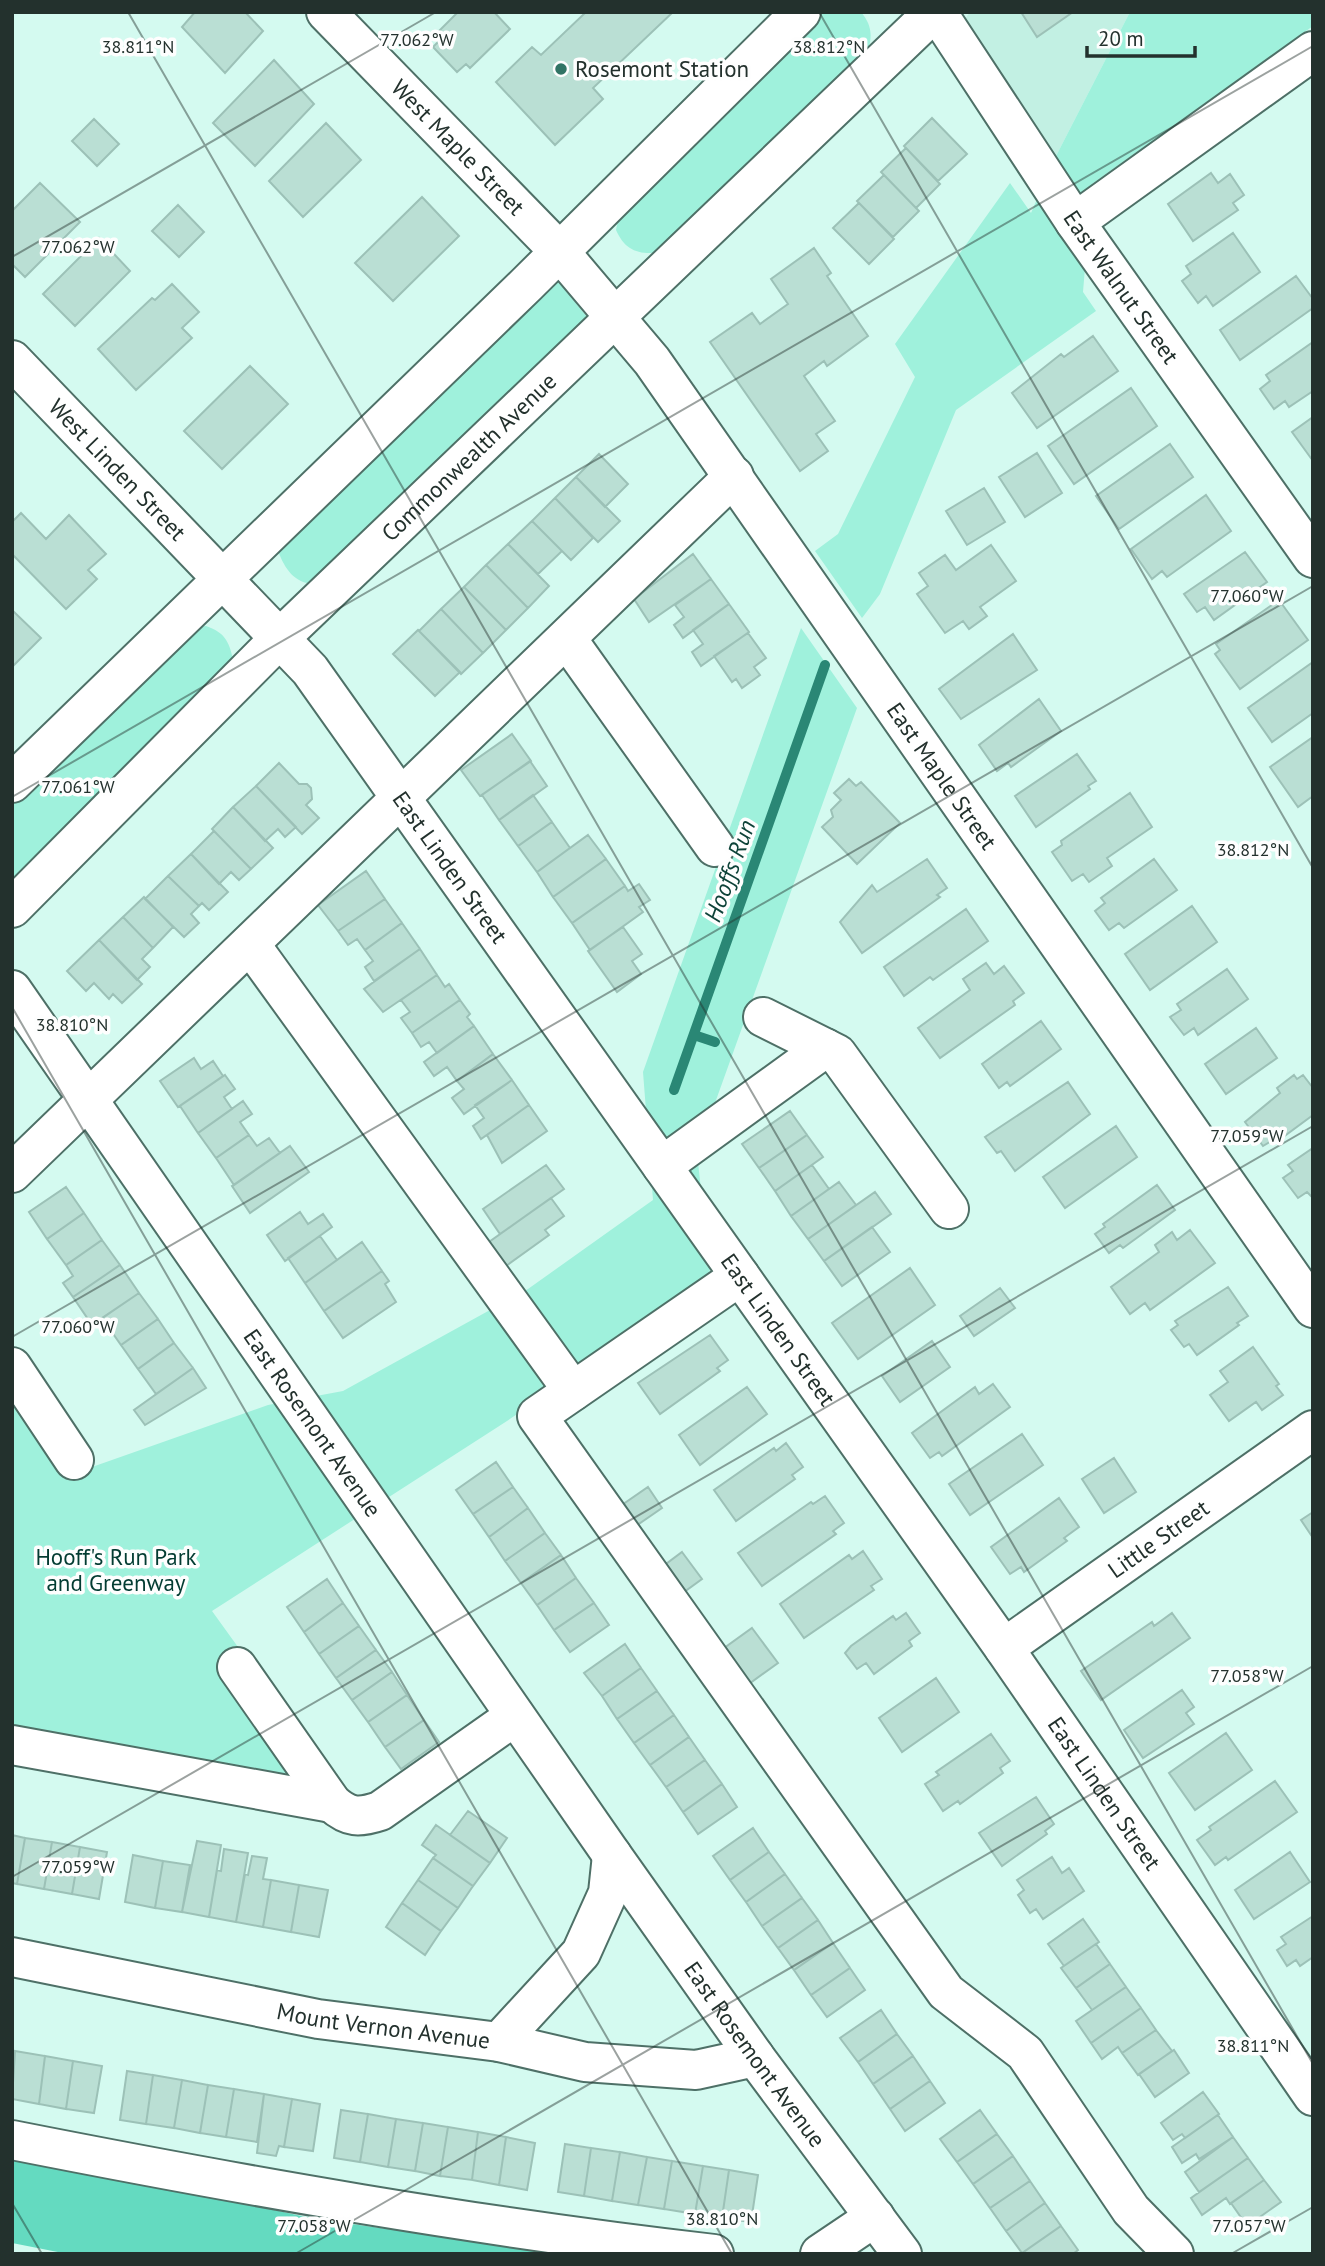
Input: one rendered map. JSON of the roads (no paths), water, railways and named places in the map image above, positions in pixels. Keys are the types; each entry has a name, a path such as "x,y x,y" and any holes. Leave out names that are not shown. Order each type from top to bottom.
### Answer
{"street":[{"name":"West Maple Street","path":"326,12 559,251"},
{"path":"12,783 801,12"},
{"name":"East Walnut Street","path":"936,12 1075,222 1313,558"},
{"name":"Commonwealth Avenue","path":"12,908 281,637 936,12"},
{"path":"1075,222 1313,51"},
{"name":"East Maple Street","path":"559,251 616,315 734,476 1313,1308"},
{"name":"West Linden Street","path":"12,360 223,578"},
{"path":"12,1173 734,476"},
{"name":"East Linden Street","path":"223,578 310,670 1004,1648 1313,2096"},
{"path":"567,639 715,847"},
{"path":"250,944 573,1391"},
{"name":"East Rosemont Avenue","path":"12,990 90,1098 226,1301 612,1855 755,2057 902,2254"},
{"path":"763,1017 837,1054 949,1209"},
{"path":"662,1166 825,1048"},
{"path":"740,1276 537,1416 946,1992 1025,2053 1131,2210 1174,2254"},
{"path":"12,1367 74,1460"},
{"name":"Little Street","path":"1004,1648 1313,1430"},
{"path":"237,1667 332,1803 344,1814 360,1818 380,1811 515,1716"},
{"path":"12,1745 332,1803"},
{"path":"499,2042 581,1953 607,1893 612,1855"},
{"name":"Mount Vernon Avenue","path":"12,1957 318,2019 499,2042 585,2062 696,2070 755,2057"},
{"path":"12,2140 232,2183 540,2234 714,2254"},
{"path":"820,2254 875,2217"}],"waterway":[{"name":"Hooffs Run","path":"674,1090 825,665"},
{"path":"694,1035 715,1042"}],"place":[{"name":"Rosemont Station","path":"561,69"}],"park label":[{"name":"Hooff's Run Park and Greenway","path":"116,1570"}]}
